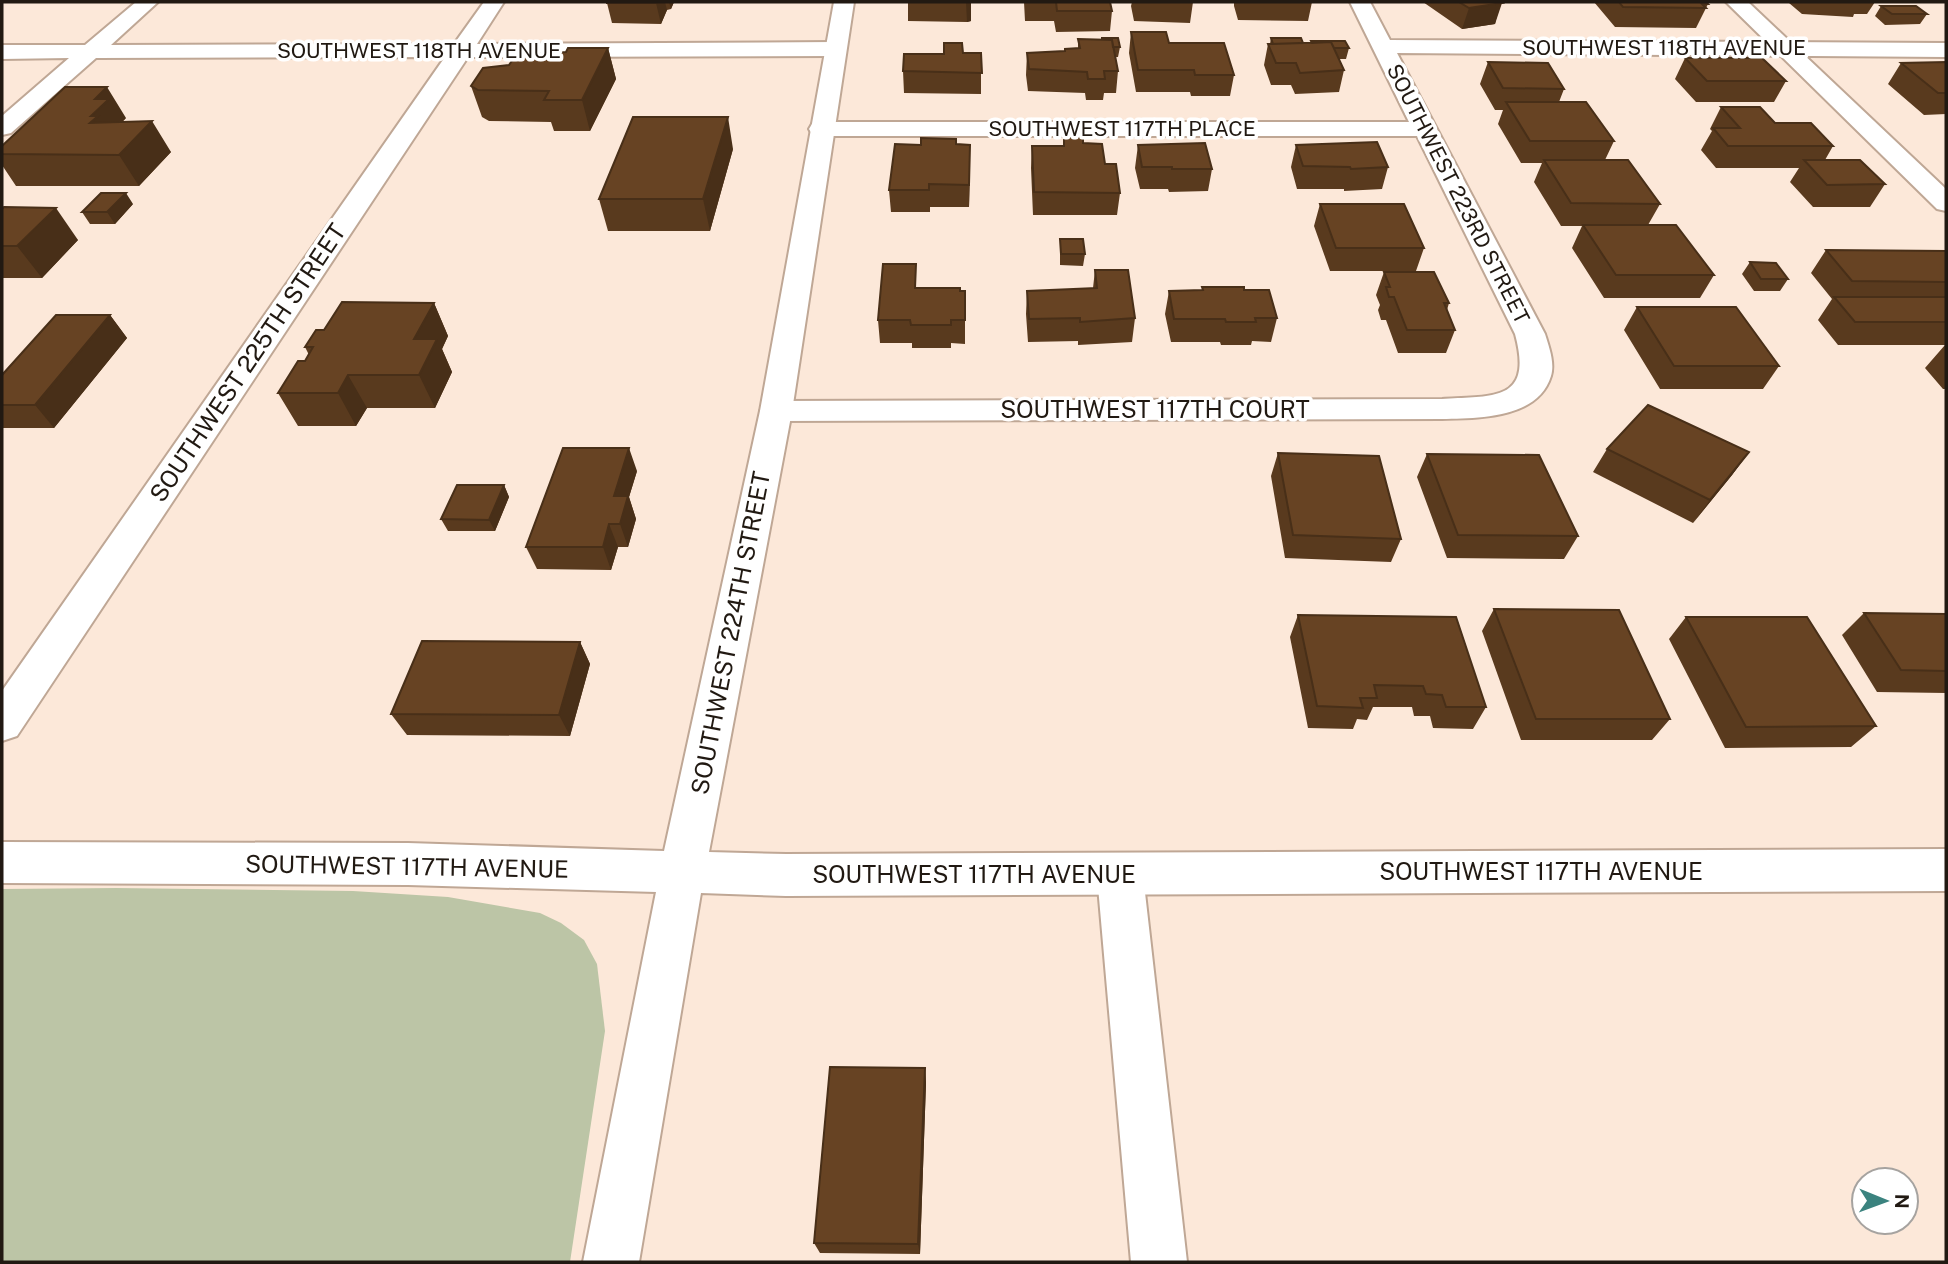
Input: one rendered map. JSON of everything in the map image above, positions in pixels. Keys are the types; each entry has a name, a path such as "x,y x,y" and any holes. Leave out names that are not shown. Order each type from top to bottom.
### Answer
{"street":[{"path":"2,128 148,2"},
{"name":"SOUTHWEST 225TH STREET","path":"2,724 494,2"},
{"name":"SOUTHWEST 224TH STREET","path":"611,1262 682,874 776,411 844,2"},
{"name":"SOUTHWEST 223RD STREET","path":"1360,2 1533,341 1538,362 1537,377 1531,390"},
{"path":"1736,2 1946,203"},
{"name":"SOUTHWEST 118TH AVENUE","path":"1382,46 1946,50"},
{"name":"SOUTHWEST 118TH AVENUE","path":"2,52 835,49"},
{"name":"SOUTHWEST 117TH PLACE","path":"821,128 1424,129"},
{"name":"SOUTHWEST 117TH COURT","path":"776,411 1442,410 1494,405 1518,399 1531,390"},
{"name":"SOUTHWEST 117TH AVENUE","path":"2,863 408,864 682,874 1120,875 1946,870"},
{"path":"1120,875 1159,1262"}],"green space":[{"path":"2,889 353,891 448,897 540,913 561,923 584,940 597,964 605,1031 570,1262 2,1262"}],"building":[{"path":"607,2 657,2 607,3"},
{"path":"1056,2 1110,2 1112,11 1057,11"},
{"path":"1459,2 1500,2 1502,3 1469,8"},
{"path":"1619,2 1708,4 1702,4 1706,8 1623,7"},
{"path":"1881,6 1916,6 1927,14 1892,14"},
{"path":"1131,32 1166,32 1169,43 1224,43 1234,75 1195,75 1194,70 1138,70"},
{"path":"1102,38 1118,38 1120,47 1113,47 1112,40"},
{"path":"1271,38 1301,38 1303,43 1273,44"},
{"path":"1078,39 1112,40 1118,71 1104,71 1105,79 1088,79 1087,72 1029,69 1027,53 1080,48"},
{"path":"1311,41 1345,41 1349,48 1334,48 1331,42"},
{"path":"1331,42 1344,70 1300,73 1296,63 1276,63 1268,44"},
{"path":"944,43 962,43 963,53 981,53 982,73 903,71 904,54 944,54"},
{"path":"568,48 608,48 582,100 544,100 549,91 478,90 471,86 483,68 509,65 516,55 566,52"},
{"path":"1685,58 1762,58 1786,81 1707,81"},
{"path":"1488,62 1548,63 1564,89 1503,88"},
{"path":"1946,62 1946,93 1938,93 1901,63"},
{"path":"65,87 107,87 95,99 109,99 91,116 98,116 90,123 152,121 119,155 2,154 2,146"},
{"path":"1506,102 1586,102 1614,141 1530,141"},
{"path":"1721,107 1760,107 1775,123 1811,123 1833,146 1728,146 1713,128 1740,128"},
{"path":"633,117 728,117 703,199 599,199"},
{"path":"1064,137 1083,137 1083,143 1102,144 1105,164 1116,164 1120,193 1034,192 1032,146 1064,146"},
{"path":"921,138 956,139 956,144 970,145 969,185 929,184 929,190 889,190 895,144 921,145"},
{"path":"1377,142 1388,167 1351,169 1303,166 1296,145"},
{"path":"1205,143 1212,169 1142,167 1138,145"},
{"path":"1544,160 1628,160 1660,204 1571,203"},
{"path":"1804,160 1860,160 1885,184 1827,185"},
{"path":"101,193 126,193 107,212 82,212"},
{"path":"1320,204 1404,204 1424,248 1336,248"},
{"path":"4,207 56,208 17,246 2,246"},
{"path":"1583,225 1676,225 1714,275 1616,275"},
{"path":"1060,239 1083,239 1085,254 1061,254"},
{"path":"1826,250 1946,251 1946,282 1852,281"},
{"path":"1750,262 1776,263 1788,279 1761,279"},
{"path":"883,264 916,264 915,288 960,288 960,291 965,291 965,320 951,320 951,325 911,325 910,320 878,320"},
{"path":"1095,270 1128,270 1135,318 1080,322 1080,318 1029,319 1027,291 1097,288"},
{"path":"1384,272 1434,272 1449,303 1444,303 1455,330 1407,330 1394,297 1389,297 1386,287 1390,287"},
{"path":"1202,287 1269,290 1277,318 1255,318 1256,322 1174,319 1169,291 1203,290"},
{"path":"1834,297 1946,297 1946,322 1855,322"},
{"path":"342,302 434,303 414,339 437,339 419,375 348,375 338,393 278,393 298,361 305,361 313,347 305,347 316,330 324,330"},
{"path":"1637,307 1736,307 1779,366 1674,366"},
{"path":"56,315 110,315 35,405 2,405 2,375"},
{"path":"1648,405 1749,452 1710,500 1607,449"},
{"path":"563,448 629,448 614,496 628,496 620,524 609,524 603,547 526,547"},
{"path":"1278,453 1379,456 1401,539 1293,535"},
{"path":"1427,454 1539,455 1578,536 1458,535"},
{"path":"457,485 504,485 489,520 441,519"},
{"path":"1494,609 1619,610 1670,719 1536,719"},
{"path":"1864,613 1946,614 1946,671 1901,670"},
{"path":"1298,615 1456,617 1486,707 1446,707 1442,695 1426,694 1423,686 1374,685 1377,698 1360,698 1363,708 1317,706"},
{"path":"1686,617 1807,617 1876,726 1746,727"},
{"path":"422,641 580,642 559,715 391,714"},
{"path":"830,1067 925,1068 918,1244 814,1243"}]}
